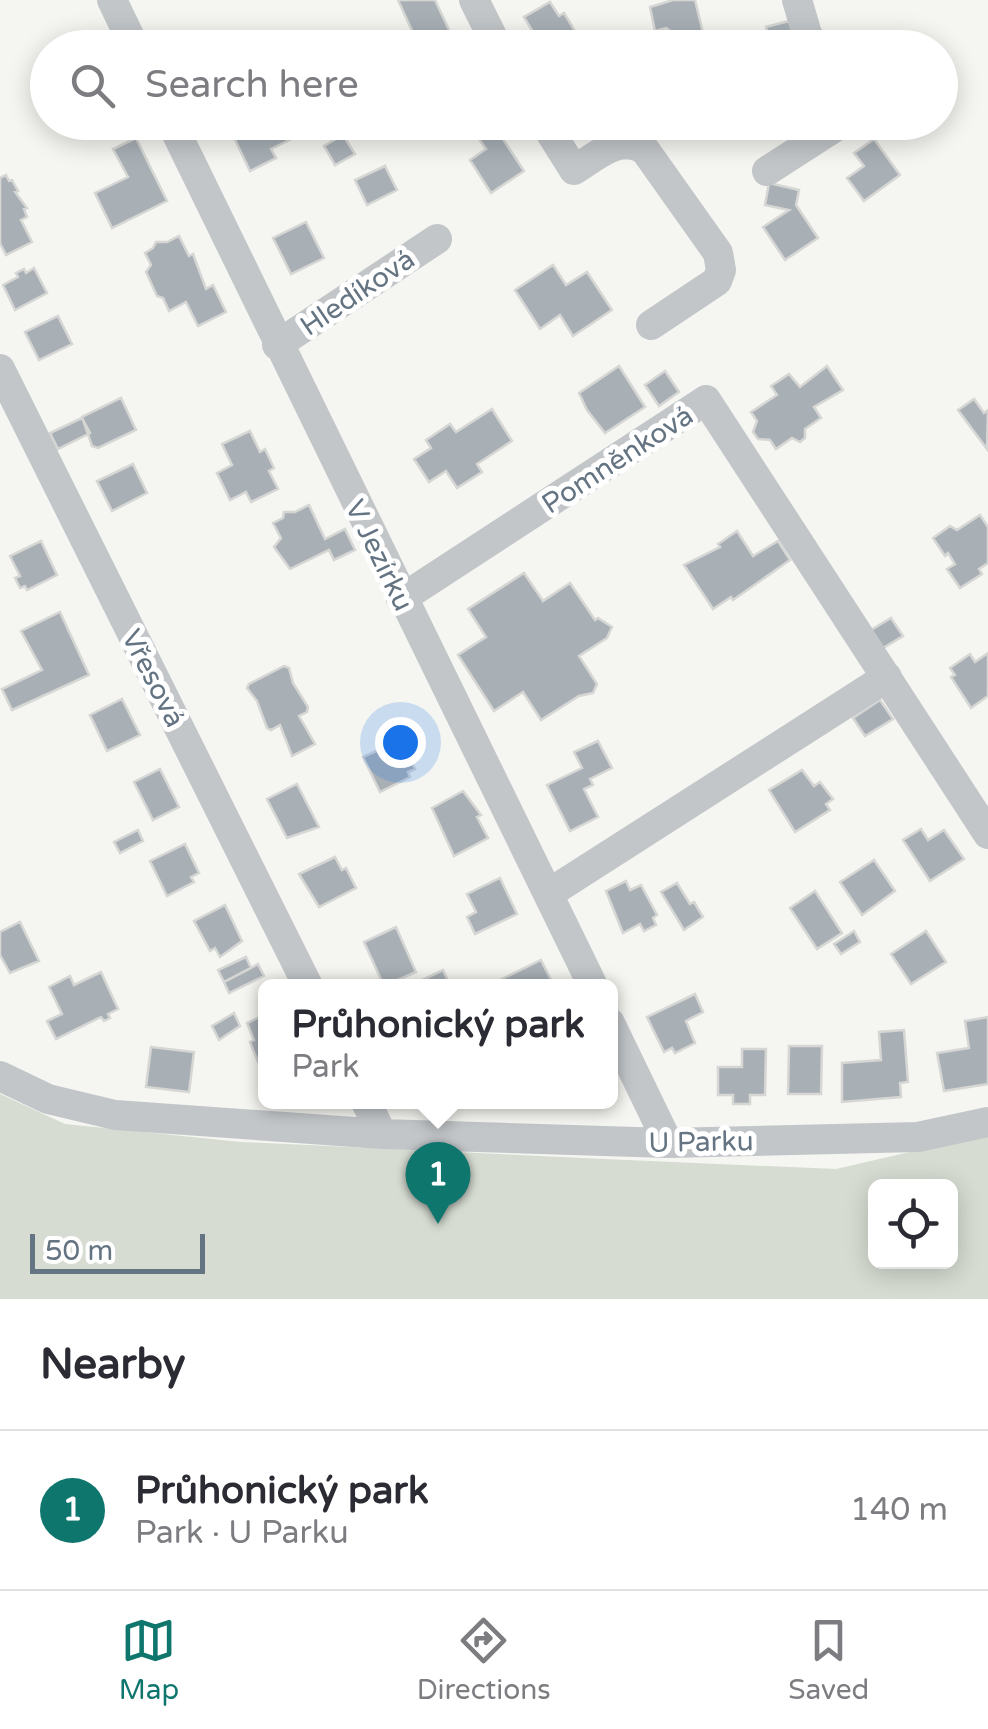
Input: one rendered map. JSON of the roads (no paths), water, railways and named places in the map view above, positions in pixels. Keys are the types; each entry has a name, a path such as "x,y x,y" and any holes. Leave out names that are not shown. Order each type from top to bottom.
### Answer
{"street":[{"path":"112,0 126,30"},
{"path":"474,0 489,30"},
{"path":"797,0 806,30"},
{"name":"V Jezírku","path":"179,140 590,979"},
{"path":"555,140 574,170 622,142 635,143 718,253 721,270 717,280 651,325"},
{"path":"766,172 815,140"},
{"name":"Hledíková","path":"278,345 437,239"},
{"name":"Vřesová","path":"0,369 305,979"},
{"name":"Pomněnková","path":"401,599 706,400 988,834"},
{"path":"548,894 888,676"},
{"path":"618,1039 668,1143"},
{"name":"U Parku","path":"0,1076 48,1100 114,1115 382,1134 668,1143 918,1137 988,1122"},
{"path":"370,1109 382,1134"}],"place":[{"name":"Průhonický park","path":"438,1224"}]}
